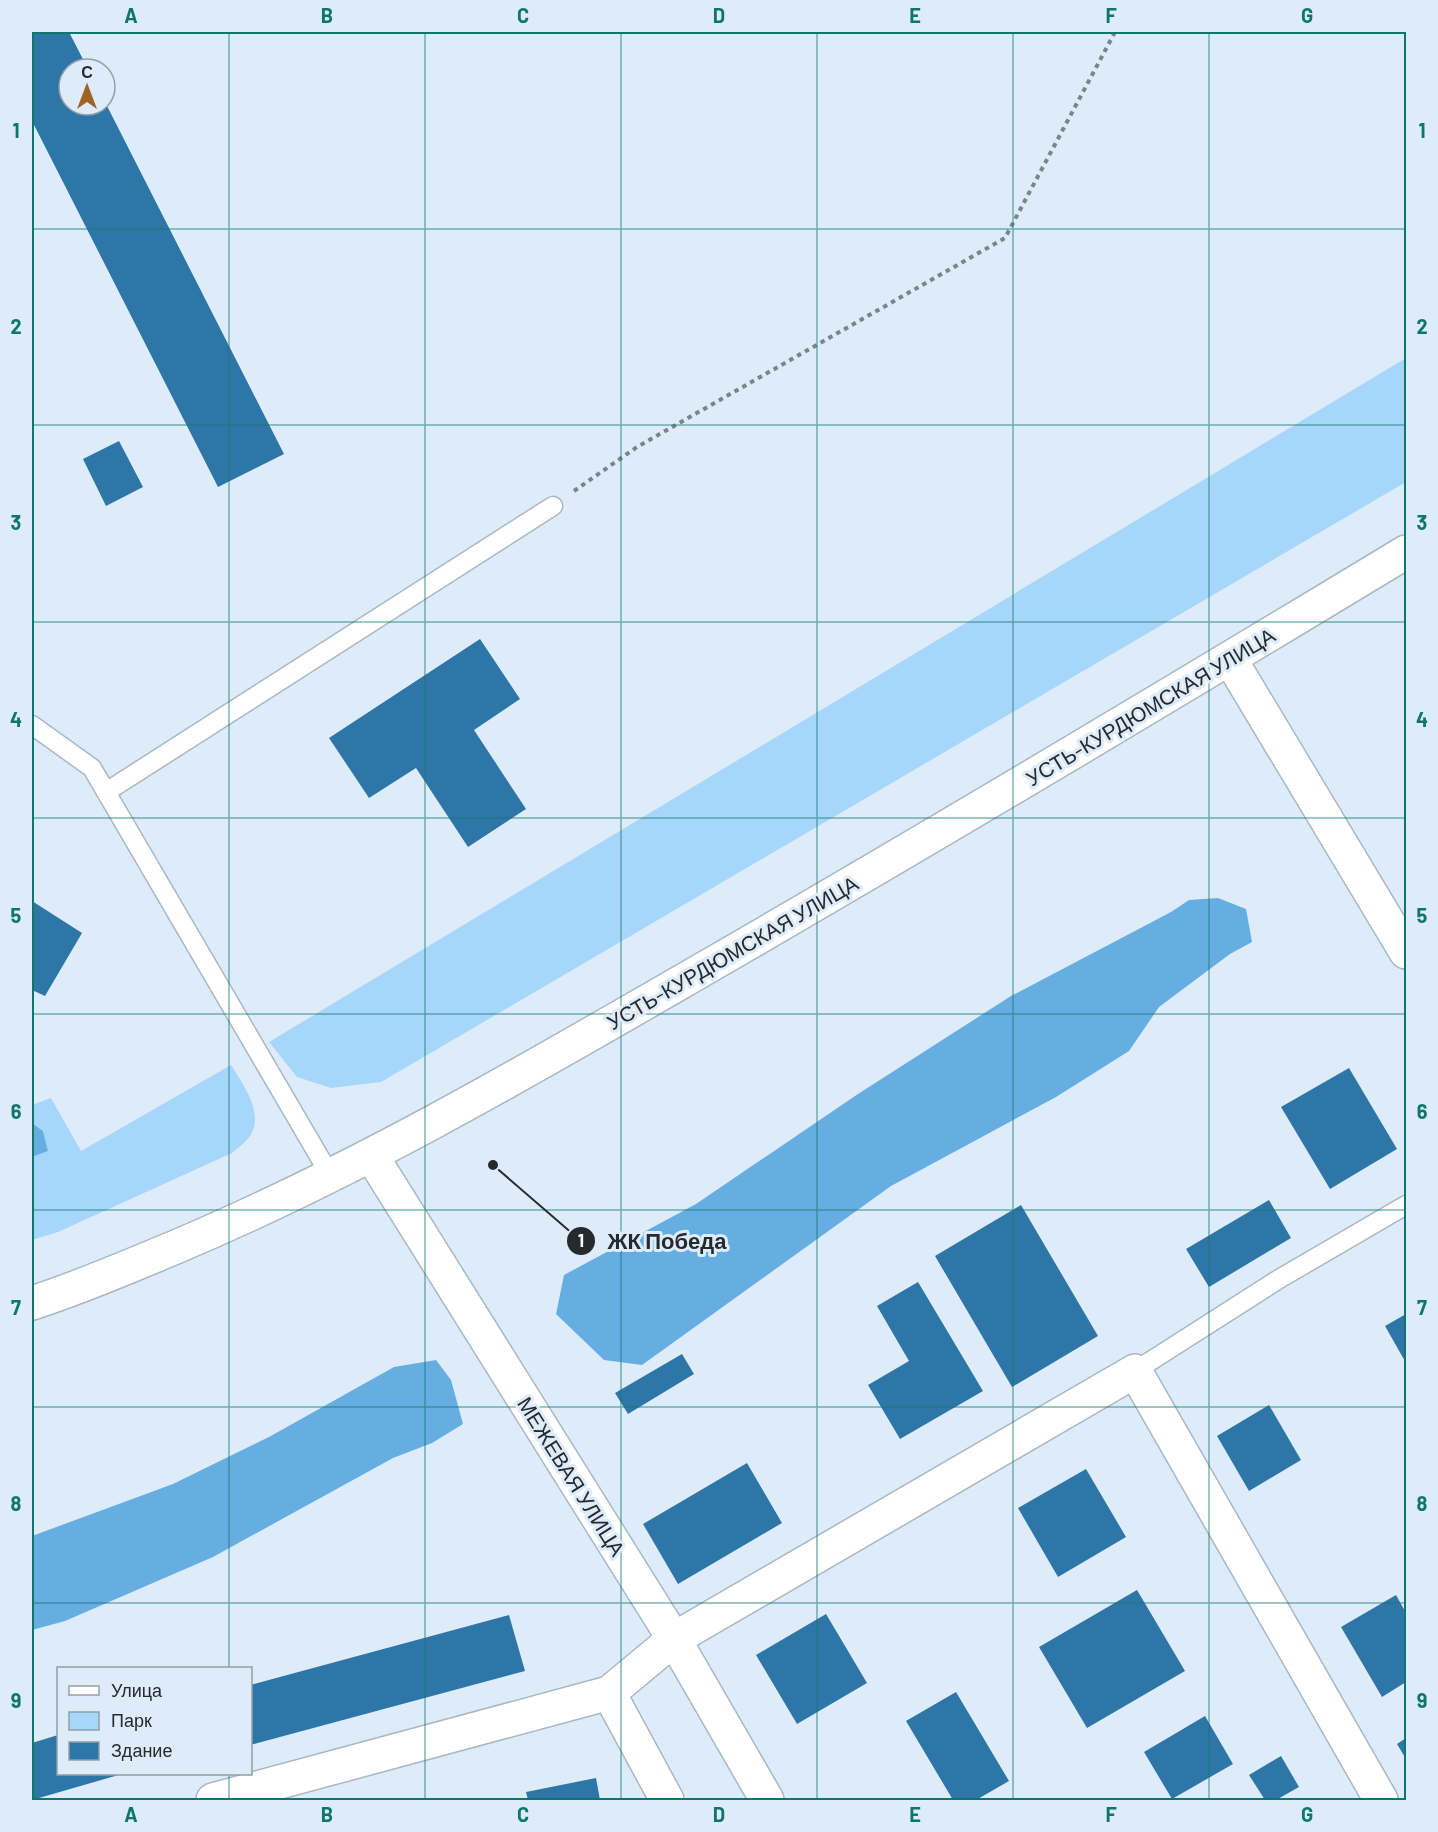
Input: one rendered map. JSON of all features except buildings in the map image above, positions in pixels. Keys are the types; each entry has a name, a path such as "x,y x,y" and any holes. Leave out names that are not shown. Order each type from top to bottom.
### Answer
{"street":[{"name":"УСТЬ-КУРДЮМСКАЯ УЛИЦА","path":"32,1303 78,1288 240,1219 371,1155 567,1048 1230,659 1407,552"},
{"path":"1230,659 1407,952"},
{"name":"МЕЖЕВАЯ УЛИЦА","path":"371,1155 674,1639 767,1800"},
{"path":"213,1800 609,1693 674,1639 1135,1371 1381,1800"},
{"path":"609,1693 667,1800"}],"lane":[{"path":"106,792 553,506"},
{"path":"32,725 92,768 330,1175"},
{"path":"1135,1371 1279,1279 1407,1205"}],"path":[{"path":"553,506 637,447 1005,238 1115,32"}],"green space":[{"path":"1406,358 1406,482 381,1082 331,1088 297,1077 269,1042"},
{"path":"231,1065 251,1099 254,1109 254,1127 242,1145 232,1153 58,1232 32,1240 32,1157 48,1151 43,1131 32,1123 32,1105 51,1098 81,1151"}],"shaded area":[{"path":"1218,898 1246,909 1252,942 1230,954 1159,1007 1129,1051 1056,1097 891,1186 642,1365 604,1360 556,1314 564,1275 696,1204 858,1094 1011,996 1171,912 1189,900"},
{"path":"32,1123 43,1131 48,1151 32,1157"},
{"path":"436,1360 451,1380 463,1424 432,1443 393,1458 213,1557 65,1621 32,1630 32,1536 173,1484 269,1437 394,1367"}],"place":[{"name":"ЖК Победа","path":"493,1165"}]}
